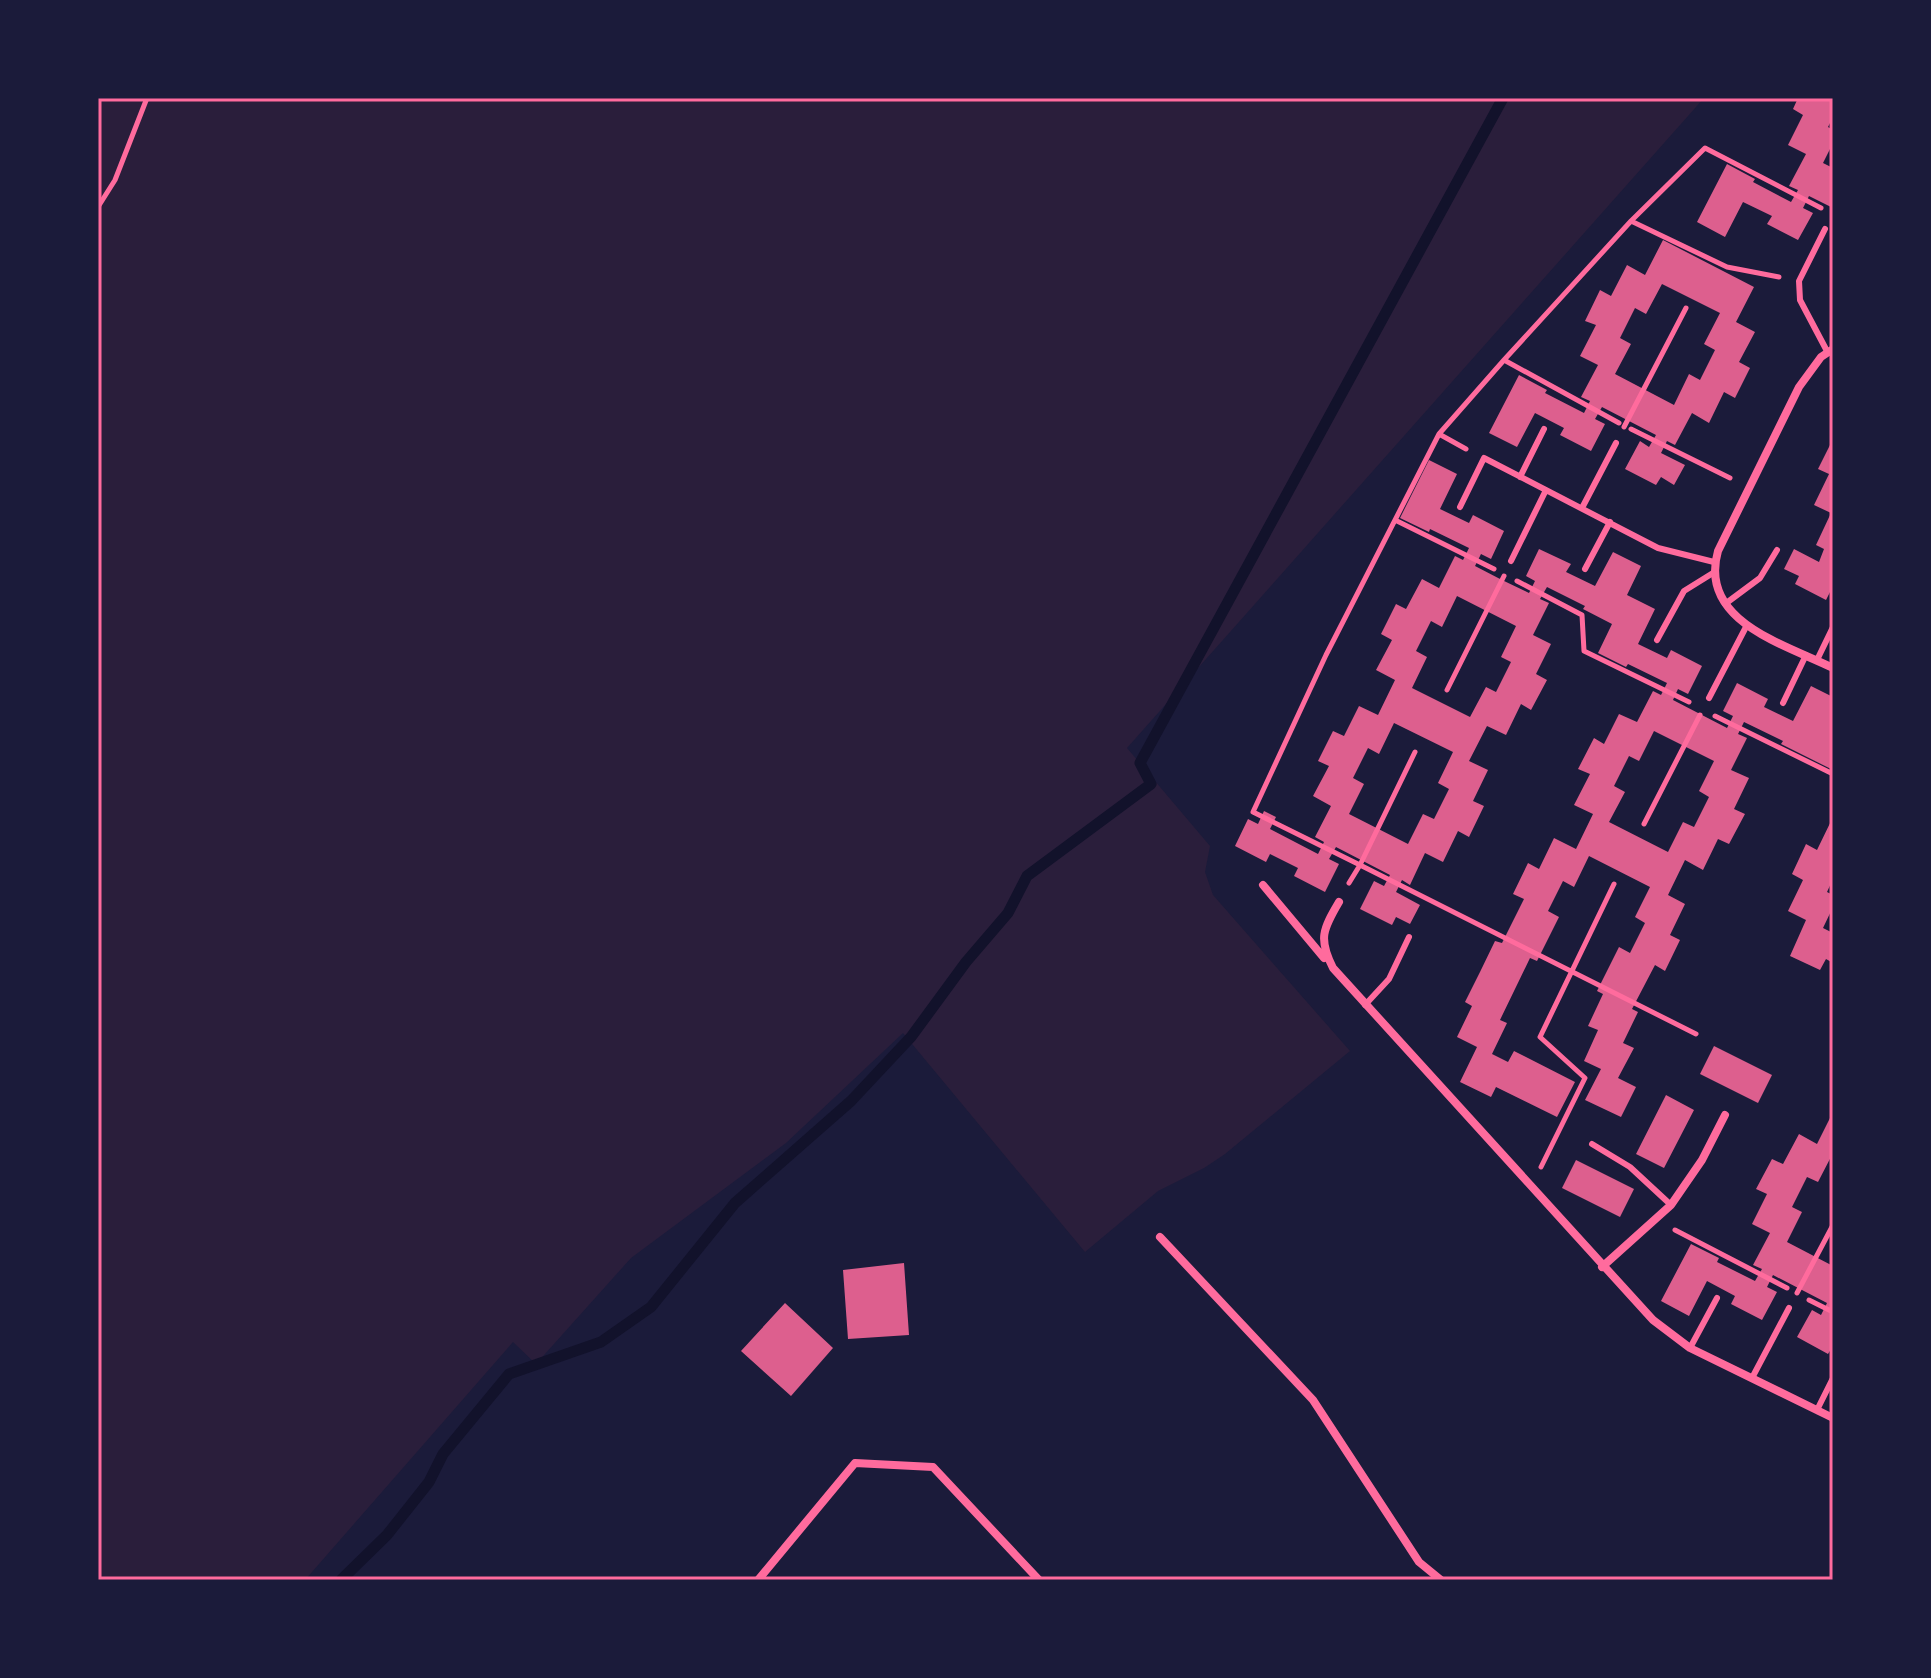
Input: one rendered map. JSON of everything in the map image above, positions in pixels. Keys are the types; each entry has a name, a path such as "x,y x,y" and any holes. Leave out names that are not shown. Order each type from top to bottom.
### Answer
{"street":[{"path":"1830,351 1809,371 1799,387 1714,562 1713,573 1717,590 1725,604 1747,625 1833,668"},
{"path":"1263,885 1365,1005 1653,1320 1690,1348 1833,1418"},
{"path":"1333,968 1323,949 1324,936 1339,902"},
{"path":"1602,1267 1671,1205 1702,1160 1725,1115"},
{"path":"1160,1237 1313,1400 1419,1562 1441,1580"},
{"path":"758,1580 855,1463 933,1467 1039,1580"}],"lane":[{"path":"1825,229 1799,281 1800,300 1830,351"},
{"path":"1520,477 1544,429"},
{"path":"1582,508 1616,443"},
{"path":"1460,507 1484,458 1658,548 1714,562"},
{"path":"1511,561 1546,490"},
{"path":"1585,569 1610,522"},
{"path":"1725,604 1760,578 1777,550"},
{"path":"1657,640 1684,591 1713,573"},
{"path":"1709,698 1747,625"},
{"path":"1817,660 1833,627"},
{"path":"1783,703 1806,655"},
{"path":"1365,1005 1389,979 1409,937"},
{"path":"1592,1144 1630,1167 1671,1205"},
{"path":"1690,1348 1717,1298"},
{"path":"1752,1378 1789,1308"},
{"path":"1817,1410 1833,1378"}],"path":[{"path":"98,207 115,180 147,98"},
{"path":"1696,1034 1253,812 1326,655 1439,434 1631,221 1705,148 1833,214"},
{"path":"1631,221 1727,267 1799,281"},
{"path":"1616,443 1686,308"},
{"path":"1504,360 1625,426 1749,488"},
{"path":"1439,434 1484,458"},
{"path":"1395,520 1582,615 1584,651 1833,774"},
{"path":"1447,690 1505,574"},
{"path":"1644,824 1703,709"},
{"path":"1360,865 1415,752"},
{"path":"1527,1184 1541,1168 1585,1078 1540,1037 1614,884"},
{"path":"1660,1216 1676,1232 1833,1312"},
{"path":"1797,1293 1833,1225"}],"shaded area":[{"path":"98,98 1704,98 1127,748 1210,846 1205,872 1213,895 1350,1051 1225,1154 1158,1191 1085,1252 903,1033 786,1143 631,1258 536,1364 513,1342 305,1580 98,1580"}],"building":[{"path":"1798,98 1833,98 1833,117 1828,127 1833,130 1833,143 1823,163 1833,168 1833,208 1809,196 1803,208 1813,213 1798,240 1767,224 1772,216 1743,202 1725,237 1697,222 1727,164 1791,202 1798,190 1789,186 1806,154 1788,145 1803,115 1793,109"},
{"path":"1663,240 1754,287 1736,322 1755,332 1739,362 1750,368 1735,398 1724,392 1709,423 1692,413 1675,445 1667,441 1661,453 1685,465 1674,485 1661,477 1656,485 1625,469 1640,441 1649,447 1656,435 1602,407 1595,419 1605,424 1591,451 1560,435 1564,428 1535,413 1517,447 1489,433 1519,375 1547,390 1545,393 1584,413 1590,401 1581,397 1598,365 1580,356 1596,325 1585,321 1600,290 1611,296 1627,265 1645,275","holes":["1662,284 1720,313 1704,344 1715,350 1700,380 1689,374 1674,405 1615,374 1631,344 1620,338 1635,308 1646,314"]},
{"path":"1833,439 1833,561 1830,567 1833,568 1833,586 1826,600 1795,584 1799,576 1784,569 1794,549 1819,562 1824,549 1816,545 1831,513 1814,505 1829,474 1818,469"},
{"path":"1429,460 1457,474 1440,509 1469,523 1473,515 1504,531 1491,559 1481,554 1475,566 1502,580 1529,593 1535,581 1526,576 1539,549 1571,564 1566,572 1595,586 1613,552 1641,566 1627,595 1655,609 1638,644 1667,658 1671,650 1702,666 1688,694 1678,689 1673,700 1727,728 1733,716 1723,711 1737,683 1768,699 1764,707 1793,721 1811,686 1833,697 1833,770 1744,722 1738,734 1747,738 1731,770 1749,778 1734,809 1745,814 1729,844 1718,839 1703,870 1685,860 1668,895 1685,904 1670,935 1680,940 1665,971 1655,965 1632,1009 1638,1012 1623,1043 1634,1048 1618,1078 1636,1087 1621,1117 1585,1100 1601,1069 1584,1061 1598,1030 1588,1026 1603,994 1597,991 1619,947 1630,953 1645,923 1635,917 1650,887 1589,856 1574,887 1563,881 1548,911 1559,917 1537,961 1530,958 1500,1020 1507,1023 1492,1054 1508,1062 1514,1051 1575,1082 1557,1117 1496,1087 1491,1097 1460,1082 1477,1047 1457,1037 1472,1006 1465,1002 1495,941 1502,943 1524,899 1513,894 1528,863 1539,869 1554,838 1576,849 1593,814 1574,805 1590,774 1578,769 1594,738 1604,744 1619,714 1637,722 1653,691 1661,695 1667,683 1598,653 1612,624 1547,587 1540,599 1549,603 1533,635 1551,644 1536,674 1547,680 1531,710 1521,704 1506,735 1487,726 1469,761 1488,770 1473,801 1484,806 1469,837 1458,831 1443,862 1425,853 1410,885 1402,880 1396,892 1420,905 1410,924 1396,917 1392,925 1360,909 1374,881 1384,886 1390,875 1336,847 1329,859 1339,864 1325,892 1294,876 1298,868 1270,854 1266,862 1235,846 1248,819 1258,824 1264,811 1276,817 1270,829 1318,854 1324,842 1315,837 1331,806 1313,796 1329,766 1318,761 1333,731 1344,736 1359,706 1378,715 1395,680 1376,670 1392,640 1381,634 1396,604 1406,609 1422,579 1439,588 1455,556 1463,560 1469,548 1400,518","holes":["1457,596 1516,626 1501,657 1511,662 1496,692 1486,687 1470,717 1412,688 1427,657 1416,651 1431,621 1442,627","1394,723 1453,752 1438,783 1449,789 1434,819 1423,814 1408,844 1349,814 1364,784 1353,778 1368,748 1379,754","1654,731 1714,761 1699,791 1709,797 1694,827 1683,822 1668,852 1609,822 1625,792 1614,786 1629,756 1639,761"]},
{"path":"1833,817 1833,879 1827,892 1833,895 1833,907 1823,928 1833,933 1833,963 1826,959 1820,970 1790,956 1806,920 1788,911 1803,880 1792,874 1806,844 1817,850"},
{"path":"1714,1046 1772,1075 1758,1103 1700,1074"},
{"path":"1666,1095 1694,1110 1664,1168 1636,1154"},
{"path":"1833,1112 1833,1153 1818,1182 1807,1177 1792,1207 1802,1212 1787,1242 1833,1266 1833,1346 1828,1354 1797,1337 1812,1310 1821,1315 1827,1303 1773,1275 1767,1287 1777,1292 1762,1320 1731,1304 1735,1296 1707,1281 1689,1316 1661,1301 1691,1244 1719,1258 1717,1262 1755,1281 1762,1269 1753,1265 1770,1233 1752,1224 1767,1194 1756,1189 1772,1159 1783,1164 1799,1134 1817,1144"},
{"path":"1576,1160 1634,1189 1620,1217 1562,1188"},
{"path":"904,1263 909,1335 848,1339 843,1270"},
{"path":"785,1303 833,1348 791,1396 741,1351"}],"waterway":[{"path":"341,1580 387,1535 429,1482 443,1454 509,1374 601,1342 651,1307 735,1203 851,1101 911,1037 966,962 1008,913 1027,876 1151,784 1140,763 1503,98"}]}
